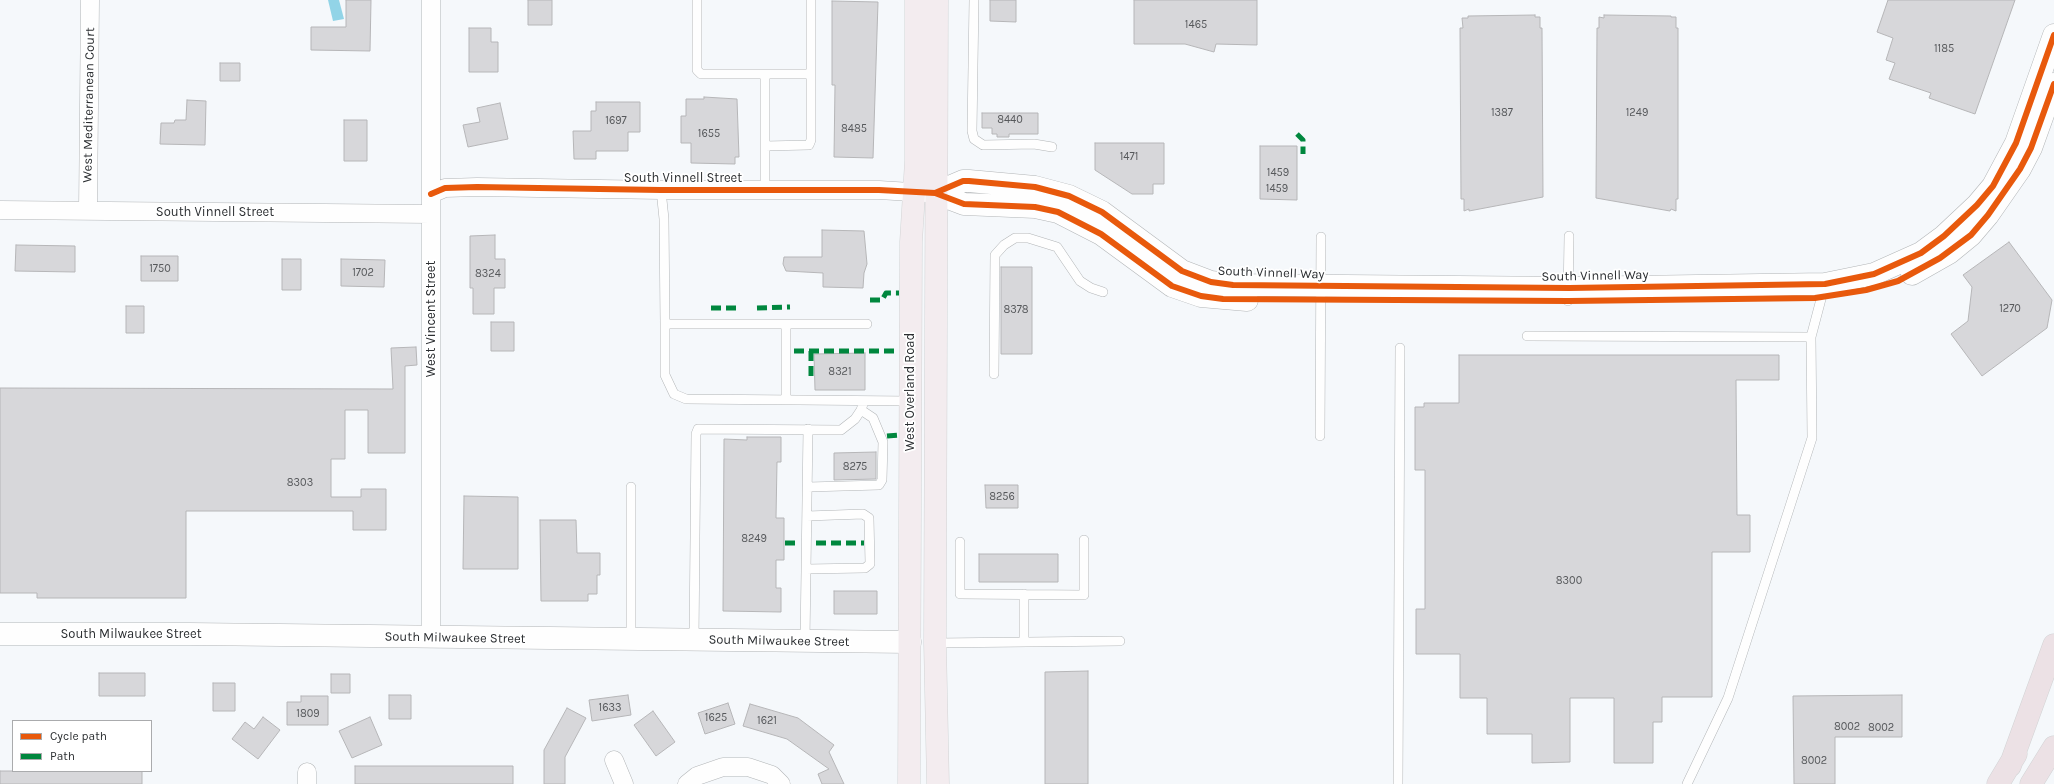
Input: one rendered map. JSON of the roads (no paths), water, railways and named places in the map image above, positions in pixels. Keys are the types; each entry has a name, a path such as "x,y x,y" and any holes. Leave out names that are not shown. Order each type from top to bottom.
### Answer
{"highway":[{"path":"2004,775 2054,645"},
{"path":"2004,775 2054,678"},
{"path":"2031,784 2054,747"}],"main road":[{"name":"West Overland Road","path":"916,0 925,193 938,784"},
{"name":"West Overland Road","path":"909,784 911,242 925,193 937,0"},
{"path":"910,506 922,540 922,626 935,643"},
{"path":"910,642 923,661 924,750 930,784"},
{"path":"909,750 916,784"}],"street":[{"name":"West Mediterranean Court","path":"88,211 90,0"},
{"name":"West Vincent Street","path":"431,0 431,638"},
{"path":"2036,110 2054,35"},
{"path":"2036,110 2054,84"},
{"name":"South Vinnell Way","path":"925,193 963,181 1035,186 1069,196 1102,212 1182,271 1211,282 1233,285 1321,293 1568,294 1824,290 1892,268 1921,253 1944,236 1977,205 1993,186 2036,110"},
{"name":"South Vinnell Street","path":"431,194 445,188 477,187 661,190 765,189 925,193"},
{"name":"South Vinnell Street","path":"0,210 431,214"},
{"name":"South Milwaukee Street","path":"0,634 910,642"},
{"path":"614,760 624,784"},
{"path":"687,784 697,776 723,767 748,767 772,775 781,784"}],"lane":[{"path":"697,0 697,70 701,74 811,74"},
{"path":"765,146 809,145 811,140 811,0"},
{"path":"974,0 972,80 972,131 974,139 983,145 1034,144 1052,146"},
{"path":"765,74 765,189"},
{"path":"661,190 664,219 665,375 674,394 686,399 910,401"},
{"path":"1568,294 1569,236"},
{"path":"1320,436 1321,237"},
{"path":"994,374 995,255 1004,245 1015,238 1028,238 1057,247 1080,281 1090,288 1103,292"},
{"path":"1687,784 1728,698 1812,438 1811,337 1824,290"},
{"path":"665,324 867,324"},
{"path":"786,324 786,400"},
{"path":"1527,336 1811,337"},
{"path":"1398,784 1400,348"},
{"path":"694,640 696,434 698,429 841,430 855,419 861,410 864,401"},
{"path":"808,487 879,485 882,480 883,442 873,418 861,410"},
{"path":"805,641 808,429"},
{"path":"631,639 632,487"},
{"path":"806,569 865,568 870,564 869,518 863,514 807,516"},
{"path":"960,542 960,594 1084,595 1084,540"},
{"path":"1024,594 1024,641"},
{"path":"935,643 1120,641"}],"water":[{"path":"328,0 339,0 344,19 333,21"}]}
